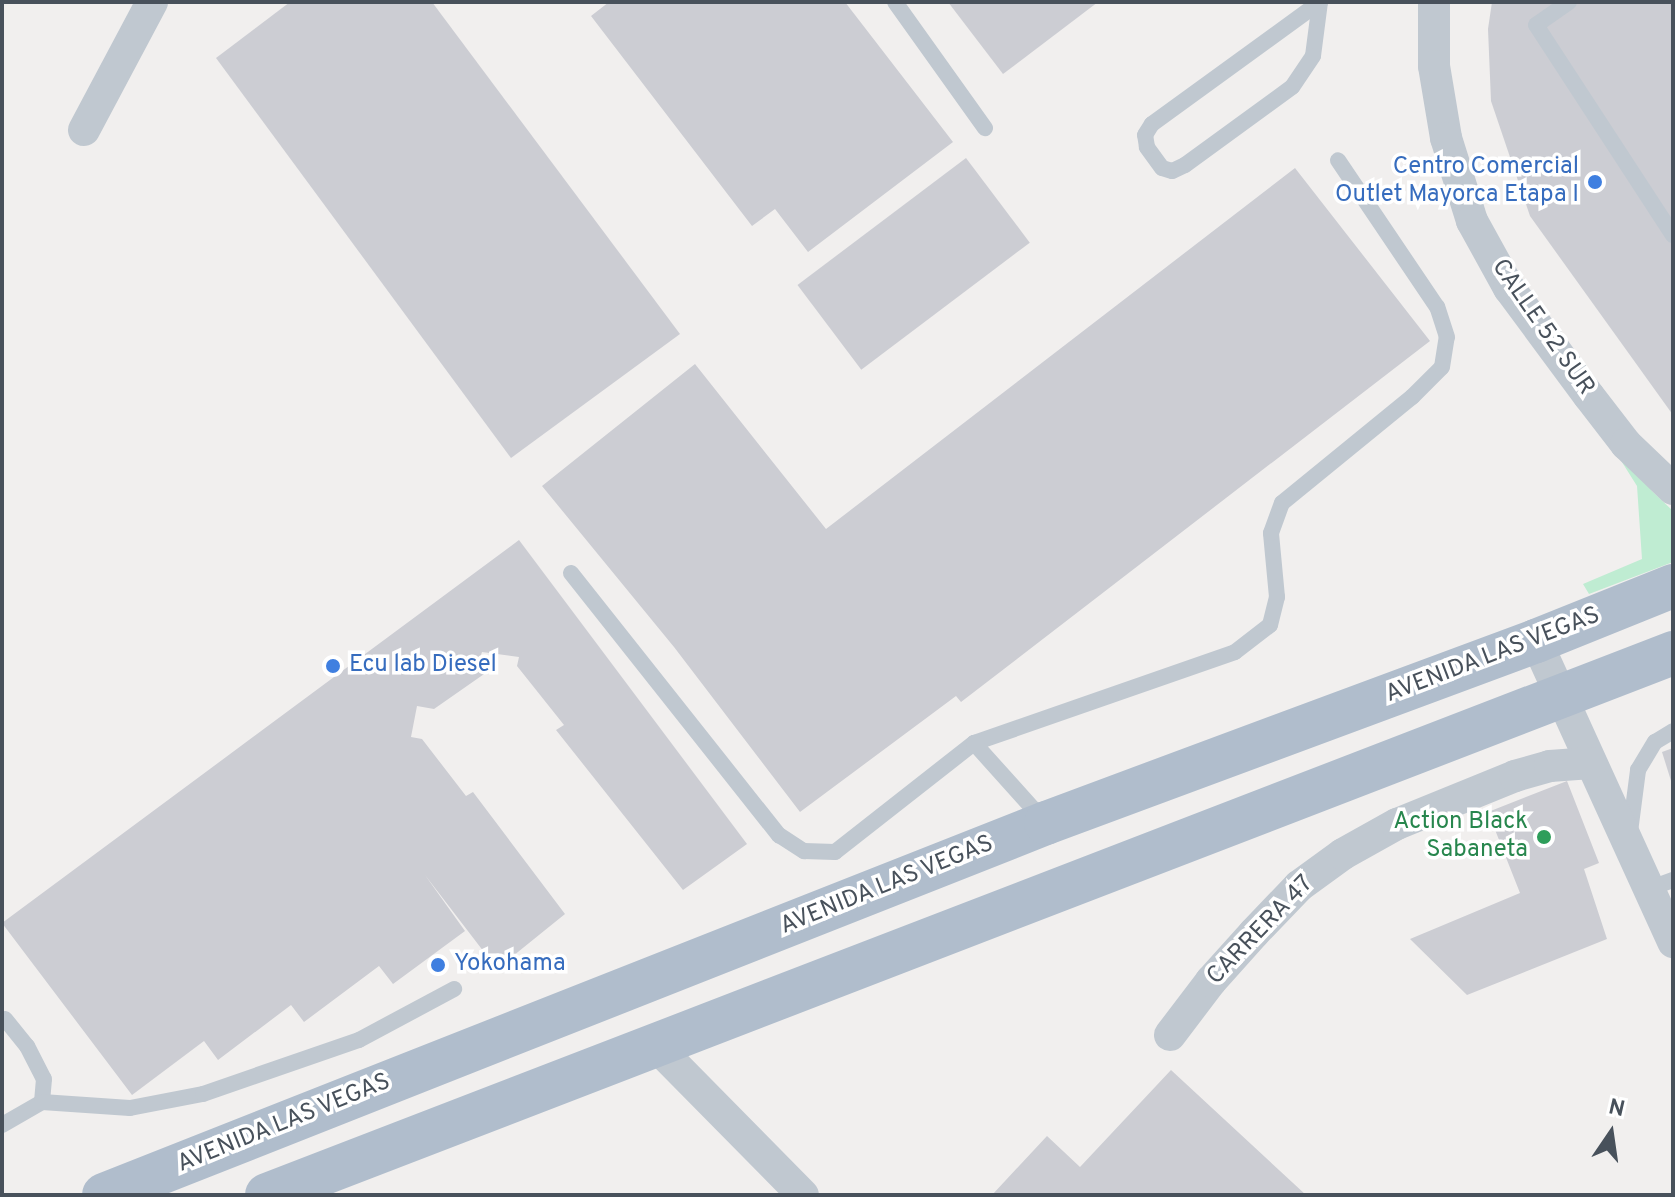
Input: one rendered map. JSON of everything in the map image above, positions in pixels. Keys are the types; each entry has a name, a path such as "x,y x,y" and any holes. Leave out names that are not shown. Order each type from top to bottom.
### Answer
{"main road":[{"name":"AVENIDA LAS VEGAS","path":"104,1195 1046,823 1536,641 1673,586"},
{"path":"267,1195 1673,653"}],"street":[{"path":"84,130 152,2"},
{"name":"CALLE 52 SUR","path":"1436,8 1434,66 1446,138 1472,221 1509,288 1626,444 1667,479"},
{"path":"1536,641 1629,841 1660,884 1673,942"},
{"name":"CARRERA 47","path":"1170,1035 1211,981 1254,933 1299,886 1343,854 1397,824 1515,776 1550,766 1591,763"},
{"path":"654,1044 803,1195"}],"lane":[{"path":"895,2 985,128"},
{"path":"1320,2 1313,56 1292,87 1185,165 1172,171 1162,168 1147,147 1145,135 1152,124 1320,2"},
{"path":"1569,2 1536,25 1673,235"},
{"path":"571,573 779,835 804,851 835,852 974,743 1235,652 1270,625 1277,597 1271,533 1282,503 1412,397 1442,367 1447,337 1437,307 1338,160"},
{"path":"1629,841 1638,770 1655,742 1673,731"},
{"path":"974,743 1046,823"},
{"path":"2,1125 42,1102 130,1108 203,1094 359,1040 454,989"},
{"path":"5,1019 27,1046 44,1079 42,1102"}],"green space":[{"path":"1628,455 1652,491 1673,511 1673,562 1589,594 1583,584 1642,559 1637,486 1620,459"}],"building":[{"path":"290,2 432,2 680,334 511,458 216,58"},
{"path":"609,2 845,2 953,142 808,252 775,209 752,226 591,16"},
{"path":"948,2 1098,2 1003,74"},
{"name":"Centro Comercial Outlet Mayorca Etapa I","path":"1492,2 1673,2 1673,415 1530,216 1491,101 1488,29"},
{"path":"966,158 1030,243 861,370 797,285"},
{"path":"1295,168 1430,341 961,702 956,696 800,812 674,647 542,486 695,364 826,529"},
{"path":"519,540 747,844 683,890 556,730 564,725 517,666 519,657 482,652 480,658 487,672 434,709 417,706 411,737 422,739 466,796 473,792 565,914 497,969 425,875 465,931 393,984 379,966 304,1022 291,1005 218,1060 204,1041 132,1095 2,923"},
{"path":"1673,748 1673,784 1672,784 1662,752"},
{"path":"1567,781 1599,863 1584,869 1607,939 1467,995 1410,939 1520,893 1488,812"},
{"path":"1171,1070 1306,1195 992,1195 1047,1136 1080,1167"}],"place":[{"name":"Centro Comercial Outlet Mayorca Etapa I","path":"1595,182"},
{"name":"Ecu lab Diesel","path":"333,666"},
{"name":"Action Black Sabaneta","path":"1544,837"},
{"name":"Yokohama","path":"438,965"}]}
